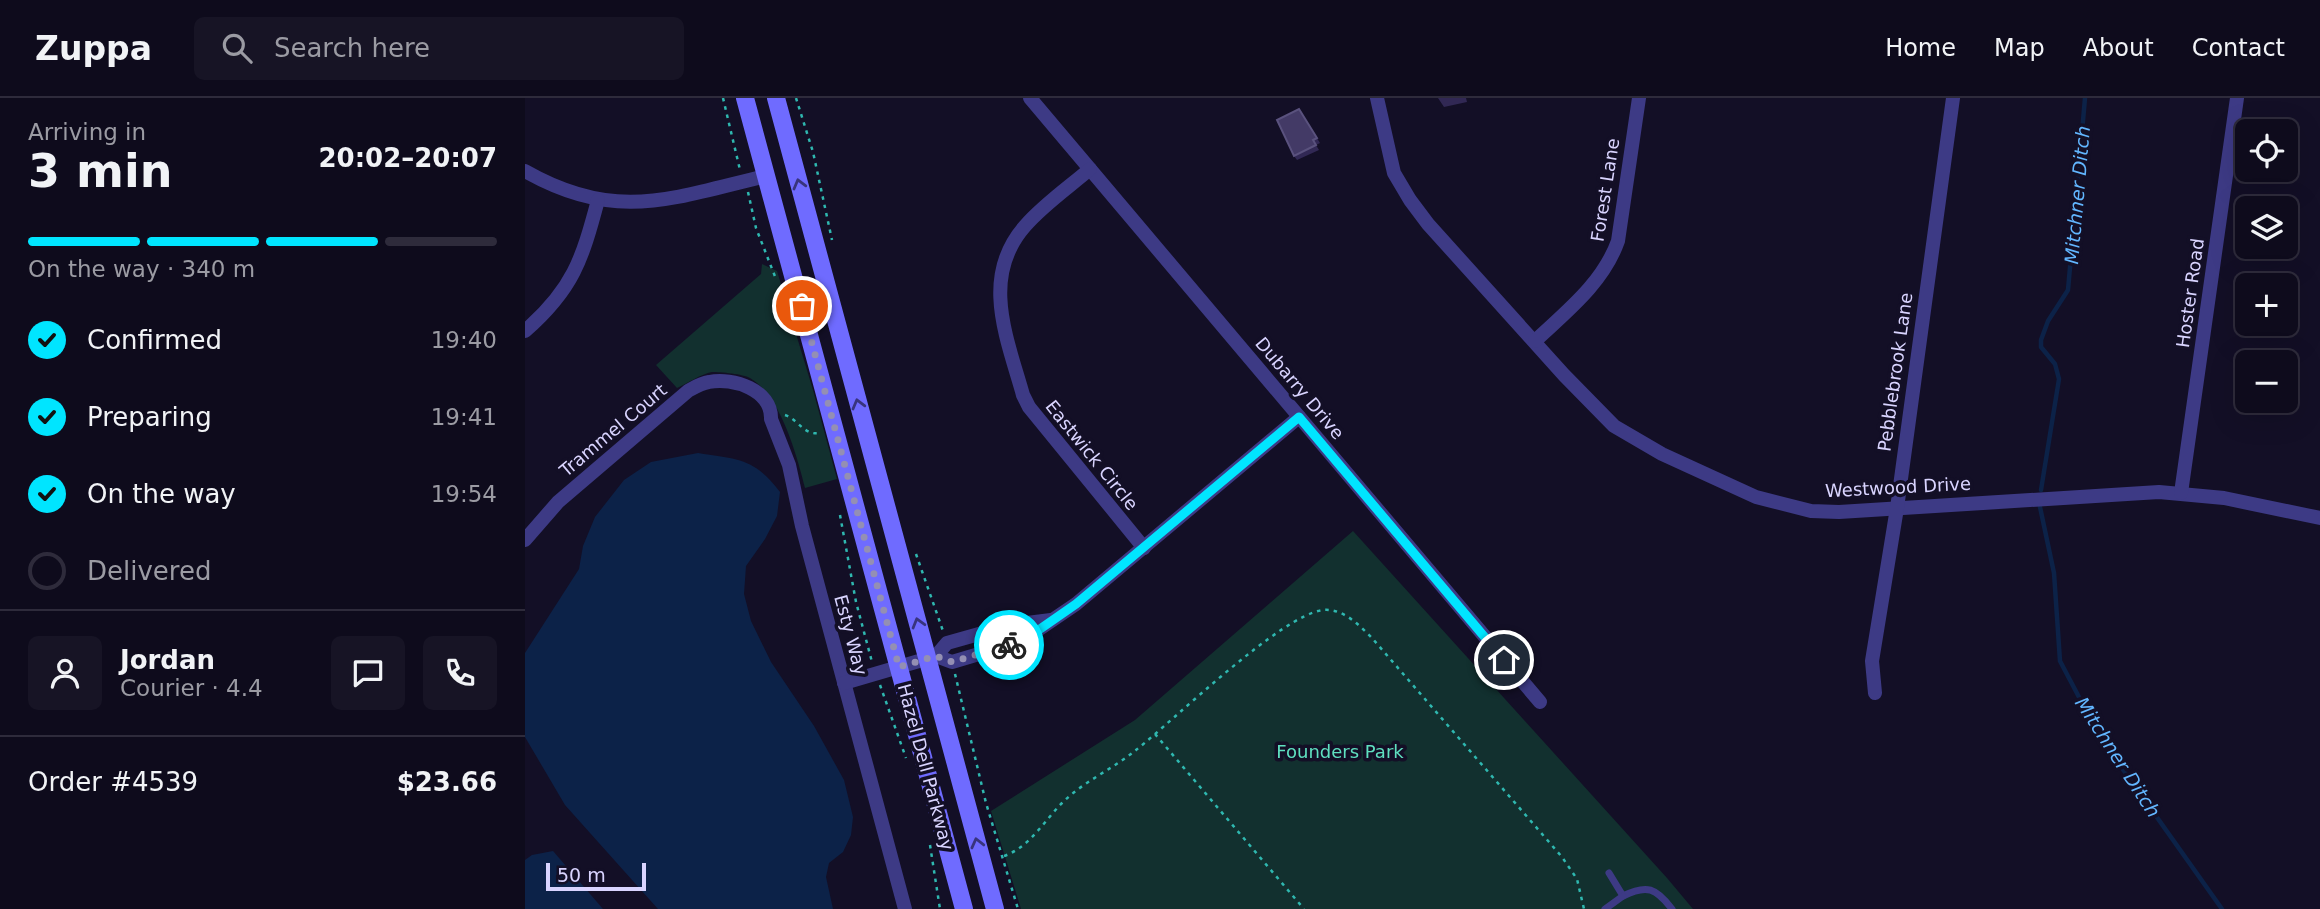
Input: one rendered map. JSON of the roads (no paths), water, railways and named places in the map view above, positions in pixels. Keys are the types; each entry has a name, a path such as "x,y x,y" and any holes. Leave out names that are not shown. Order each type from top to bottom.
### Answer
{"main road":[{"name":"Hazel Dell Parkway","path":"745,98 964,909"},
{"name":"Hazel Dell Parkway","path":"776,98 932,658 995,909"}],"street":[{"name":"Dubarry Drive","path":"1030,98 1539,702"},
{"name":"Westwood Drive","path":"1377,98 1394,173 1428,224 1564,375 1614,426 1705,475 1756,497 1811,511 2117,493 2181,493 2224,498 2320,518"},
{"name":"Forest Lane","path":"1535,341 1603,274 1613,255 1618,241 1639,98"},
{"name":"Pebblebrook Lane","path":"1875,693 1872,662 1897,508 1924,294 1953,98"},
{"name":"Hoster Road","path":"2181,493 2237,98"},
{"name":"Eastwick Circle","path":"1090,169 1027,223 1006,251 999,275 999,302 1023,395 1029,407 1144,548"},
{"path":"525,171 555,187 598,200 631,203 661,202 767,176"},
{"path":"525,331 555,303 576,270 598,200"},
{"name":"Trammel Court","path":"525,540 558,502 688,391 710,381 742,385"},
{"name":"Esty Way","path":"742,385 765,399 772,410 771,419 796,490 802,526 905,909"},
{"path":"844,683 932,658 947,643 1027,622 1052,620 1076,604 1299,417"}],"lane":[{"path":"1609,873 1623,896"},
{"path":"1605,909 1639,889 1647,889 1662,897 1672,909"}],"water":[{"path":"698,453 735,459 753,466 780,492 777,516 746,566 744,594 751,621 771,662 814,726 844,780 853,817 851,835 843,852 829,863 826,877 833,909 658,909 565,805 525,737 525,653 579,569 583,546 595,517 624,480 651,462"},
{"path":"553,851 603,909 525,909 525,860 532,855"}],"waterway":[{"name":"Mitchner Ditch","path":"2041,490 2059,379 2055,364 2041,347 2041,340 2048,321 2068,290 2085,98"},
{"name":"Mitchner Ditch","path":"2040,507 2054,573 2060,661 2100,737 2222,909"}],"park label":[{"name":"Founders Park","path":"1340,751"}]}
